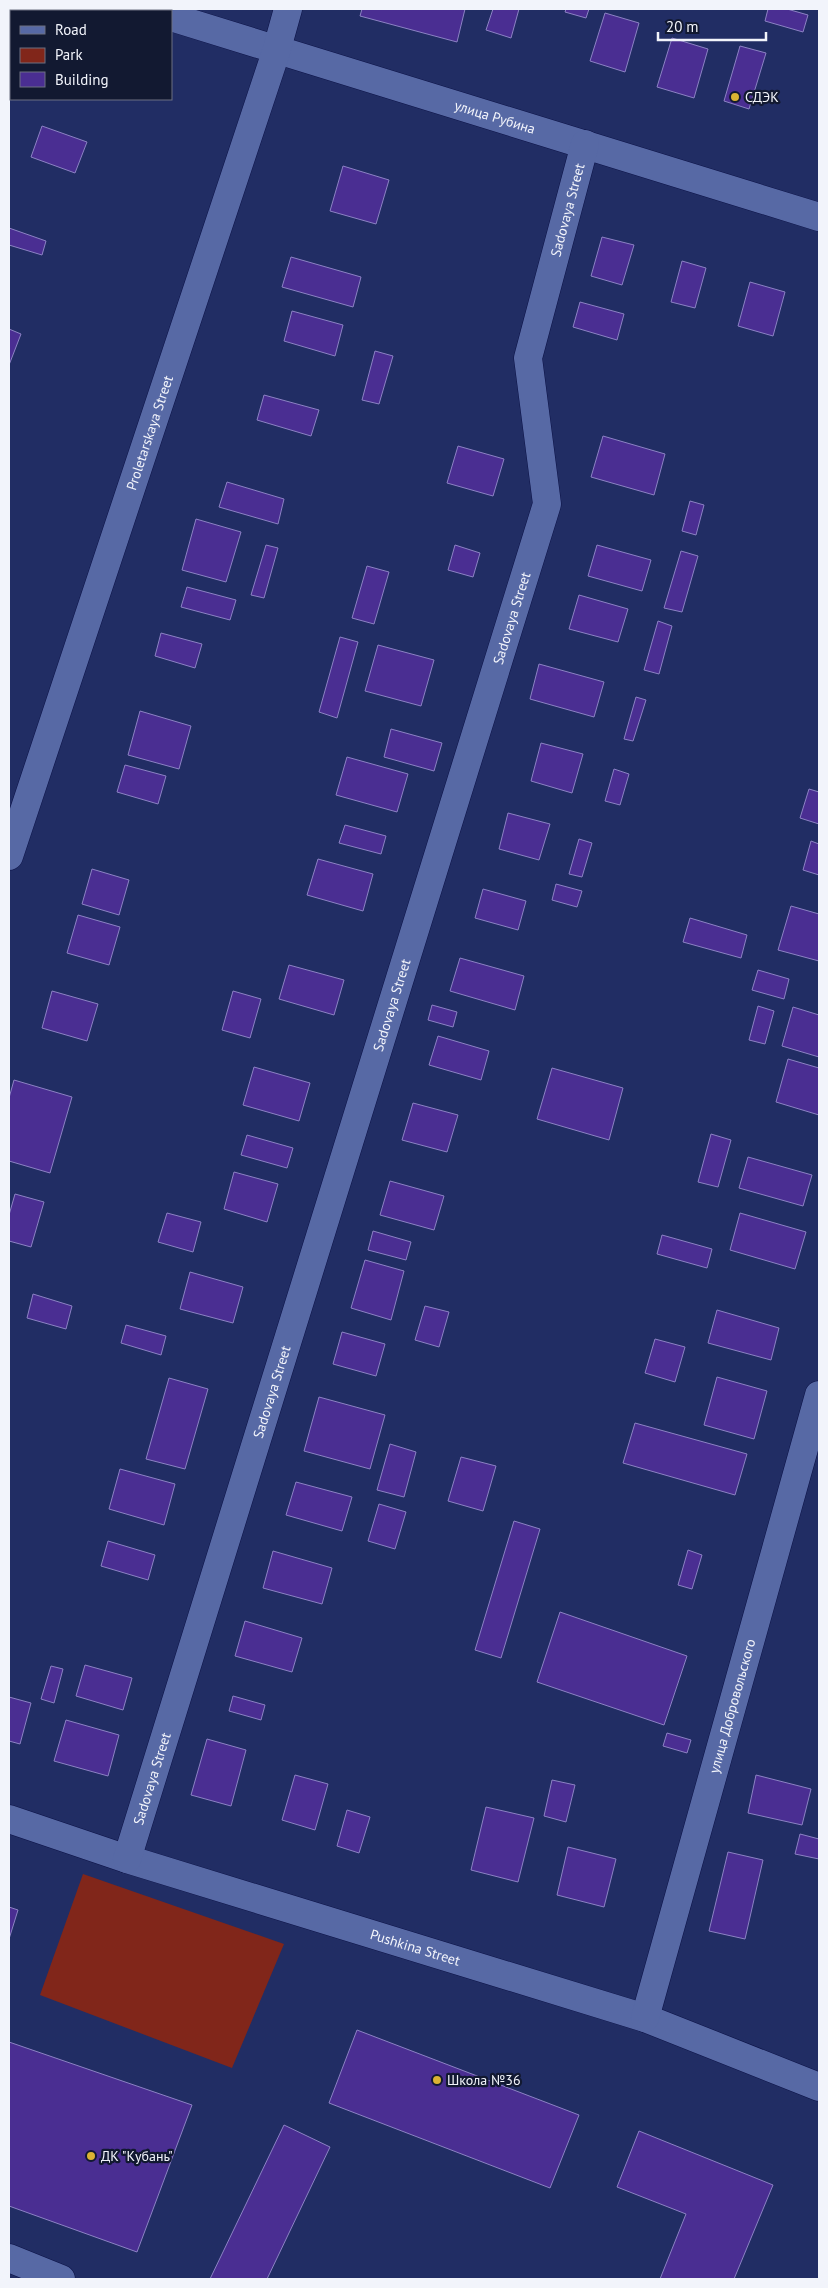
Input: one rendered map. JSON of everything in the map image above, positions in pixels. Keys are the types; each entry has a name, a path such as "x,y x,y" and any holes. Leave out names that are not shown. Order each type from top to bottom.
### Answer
{"street":[{"name":"Proletarskaya Street","path":"9,856 276,52 288,9"},
{"name":"улица Рубина","path":"172,18 276,52 585,144 819,217"},
{"name":"Sadovaya Street","path":"127,1859 547,504 528,358 585,144"},
{"name":"улица Добровольского","path":"645,2018 819,1395"},
{"name":"Pushkina Street","path":"9,1819 127,1859 645,2018 819,2087"},
{"path":"9,2258 61,2279"}],"green space":[{"path":"83,1874 284,1944 232,2068 40,1995"}],"building":[{"path":"362,9 465,9 457,42 360,16"},
{"path":"493,9 519,9 511,38 486,30"},
{"path":"566,9 589,9 586,18 565,12"},
{"path":"768,9 787,9 808,15 803,32 765,21"},
{"path":"605,13 639,23 625,72 590,61"},
{"path":"672,38 708,49 694,98 657,87"},
{"path":"740,46 766,53 749,109 724,101"},
{"path":"42,126 87,142 75,173 31,157"},
{"path":"343,166 389,180 376,224 330,211"},
{"path":"9,228 46,241 42,255 9,245"},
{"path":"602,237 634,245 622,285 591,276"},
{"path":"291,257 361,277 353,307 282,287"},
{"path":"682,261 706,268 695,308 671,302"},
{"path":"750,282 785,292 773,336 738,326"},
{"path":"580,302 624,314 617,340 573,327"},
{"path":"292,311 343,325 335,356 284,341"},
{"path":"9,329 21,334 9,365"},
{"path":"375,351 393,356 379,404 362,400"},
{"path":"264,395 319,410 311,436 257,420"},
{"path":"603,436 665,454 654,495 591,477"},
{"path":"458,446 504,459 493,496 447,483"},
{"path":"227,482 284,499 278,524 219,507"},
{"path":"690,501 704,505 696,535 682,531"},
{"path":"196,519 241,532 226,582 182,570"},
{"path":"266,545 278,548 264,598 251,595"},
{"path":"455,545 480,553 473,577 448,570"},
{"path":"597,545 651,560 642,591 588,576"},
{"path":"681,551 698,556 682,612 664,608"},
{"path":"367,566 389,572 374,624 352,618"},
{"path":"187,587 236,600 230,620 181,607"},
{"path":"579,595 628,609 618,642 569,629"},
{"path":"658,621 672,626 659,674 644,670"},
{"path":"161,633 202,644 195,668 155,656"},
{"path":"340,637 358,642 337,718 319,712"},
{"path":"378,645 434,660 421,706 365,691"},
{"path":"539,664 604,682 594,717 530,699"},
{"path":"636,697 646,700 633,741 624,739"},
{"path":"140,711 191,726 179,769 128,755"},
{"path":"391,729 442,743 434,771 384,757"},
{"path":"541,743 583,754 572,793 531,781"},
{"path":"347,757 408,774 397,812 336,795"},
{"path":"125,765 166,776 158,804 117,792"},
{"path":"614,769 629,774 620,805 605,801"},
{"path":"809,789 819,792 819,824 800,818"},
{"path":"508,813 550,824 539,860 499,849"},
{"path":"345,825 386,836 381,854 339,843"},
{"path":"579,839 592,843 582,877 569,874"},
{"path":"811,841 819,844 819,875 803,870"},
{"path":"318,859 373,874 363,911 307,895"},
{"path":"92,869 129,880 119,915 82,904"},
{"path":"556,884 582,891 577,907 552,900"},
{"path":"483,889 526,901 518,930 475,918"},
{"path":"791,906 819,914 819,961 778,950"},
{"path":"78,915 120,927 109,965 67,953"},
{"path":"690,918 747,935 741,958 683,942"},
{"path":"460,958 524,976 515,1010 450,991"},
{"path":"289,965 344,980 334,1015 279,999"},
{"path":"758,970 789,979 784,999 752,990"},
{"path":"52,991 98,1004 87,1041 42,1028"},
{"path":"233,991 261,999 250,1038 222,1030"},
{"path":"432,1005 457,1012 453,1027 428,1020"},
{"path":"758,1006 774,1011 765,1044 749,1040"},
{"path":"793,1007 819,1015 819,1057 782,1046"},
{"path":"438,1036 489,1051 481,1080 429,1065"},
{"path":"788,1059 819,1068 819,1115 776,1102"},
{"path":"254,1067 310,1083 299,1121 243,1105"},
{"path":"552,1068 623,1088 609,1140 537,1119"},
{"path":"14,1080 72,1097 50,1173 9,1161 9,1098"},
{"path":"413,1103 458,1115 447,1152 402,1140"},
{"path":"711,1134 731,1140 718,1187 698,1182"},
{"path":"247,1135 293,1148 287,1168 241,1155"},
{"path":"748,1157 812,1175 803,1206 739,1188"},
{"path":"234,1172 278,1184 267,1222 224,1209"},
{"path":"390,1181 444,1196 434,1230 380,1215"},
{"path":"15,1194 44,1202 31,1247 9,1241 9,1215"},
{"path":"167,1213 201,1222 193,1252 158,1242"},
{"path":"740,1213 806,1232 795,1269 730,1250"},
{"path":"373,1231 411,1242 406,1260 368,1250"},
{"path":"662,1235 712,1249 707,1268 657,1254"},
{"path":"365,1260 404,1271 391,1320 351,1308"},
{"path":"190,1272 243,1287 233,1323 180,1309"},
{"path":"33,1294 72,1306 66,1329 27,1318"},
{"path":"425,1306 449,1312 439,1347 415,1340"},
{"path":"717,1310 779,1328 771,1360 708,1343"},
{"path":"126,1325 166,1336 161,1355 121,1343"},
{"path":"342,1332 385,1344 376,1376 333,1364"},
{"path":"655,1339 685,1347 675,1382 645,1373"},
{"path":"717,1377 767,1391 754,1439 704,1425"},
{"path":"169,1378 208,1389 185,1469 146,1459"},
{"path":"319,1397 385,1415 370,1469 304,1451"},
{"path":"635,1423 747,1454 735,1495 623,1463"},
{"path":"390,1444 416,1452 404,1497 377,1490"},
{"path":"461,1457 496,1466 483,1511 448,1501"},
{"path":"120,1469 175,1484 164,1525 109,1509"},
{"path":"296,1482 352,1497 342,1531 286,1515"},
{"path":"379,1504 406,1512 395,1549 368,1541"},
{"path":"514,1521 540,1529 501,1658 475,1650"},
{"path":"108,1541 155,1555 148,1580 101,1566"},
{"path":"688,1550 702,1555 692,1589 678,1585"},
{"path":"273,1551 332,1568 322,1604 263,1588"},
{"path":"560,1612 687,1656 664,1725 537,1682"},
{"path":"245,1621 302,1638 292,1672 235,1656"},
{"path":"85,1665 132,1678 123,1710 76,1696"},
{"path":"51,1666 63,1669 54,1703 41,1699"},
{"path":"233,1696 265,1705 261,1720 229,1711"},
{"path":"9,1697 31,1703 20,1744 9,1741"},
{"path":"66,1720 119,1735 108,1776 54,1761"},
{"path":"667,1733 691,1740 687,1753 663,1746"},
{"path":"207,1739 246,1750 231,1806 191,1795"},
{"path":"295,1775 328,1784 315,1830 282,1820"},
{"path":"756,1775 811,1789 802,1825 748,1813"},
{"path":"552,1780 575,1785 566,1822 544,1816"},
{"path":"486,1807 534,1818 518,1882 471,1870"},
{"path":"347,1810 370,1817 359,1853 337,1846"},
{"path":"800,1834 819,1839 819,1859 795,1854"},
{"path":"568,1847 616,1859 604,1907 557,1895"},
{"path":"728,1852 763,1860 745,1939 709,1931"},
{"path":"9,1907 18,1910 9,1939"},
{"path":"357,2030 579,2115 550,2188 329,2103"},
{"name":"ДК \"Кубань\"","path":"9,2042 192,2105 137,2252 9,2206"},
{"path":"284,2125 330,2147 267,2279 210,2279"},
{"path":"639,2131 773,2185 734,2279 660,2279 686,2214 617,2187"}],"place":[{"name":"СДЭК","path":"735,97"},
{"name":"Школа №36","path":"437,2080"},
{"name":"ДК \"Кубань\"","path":"91,2156"}]}
